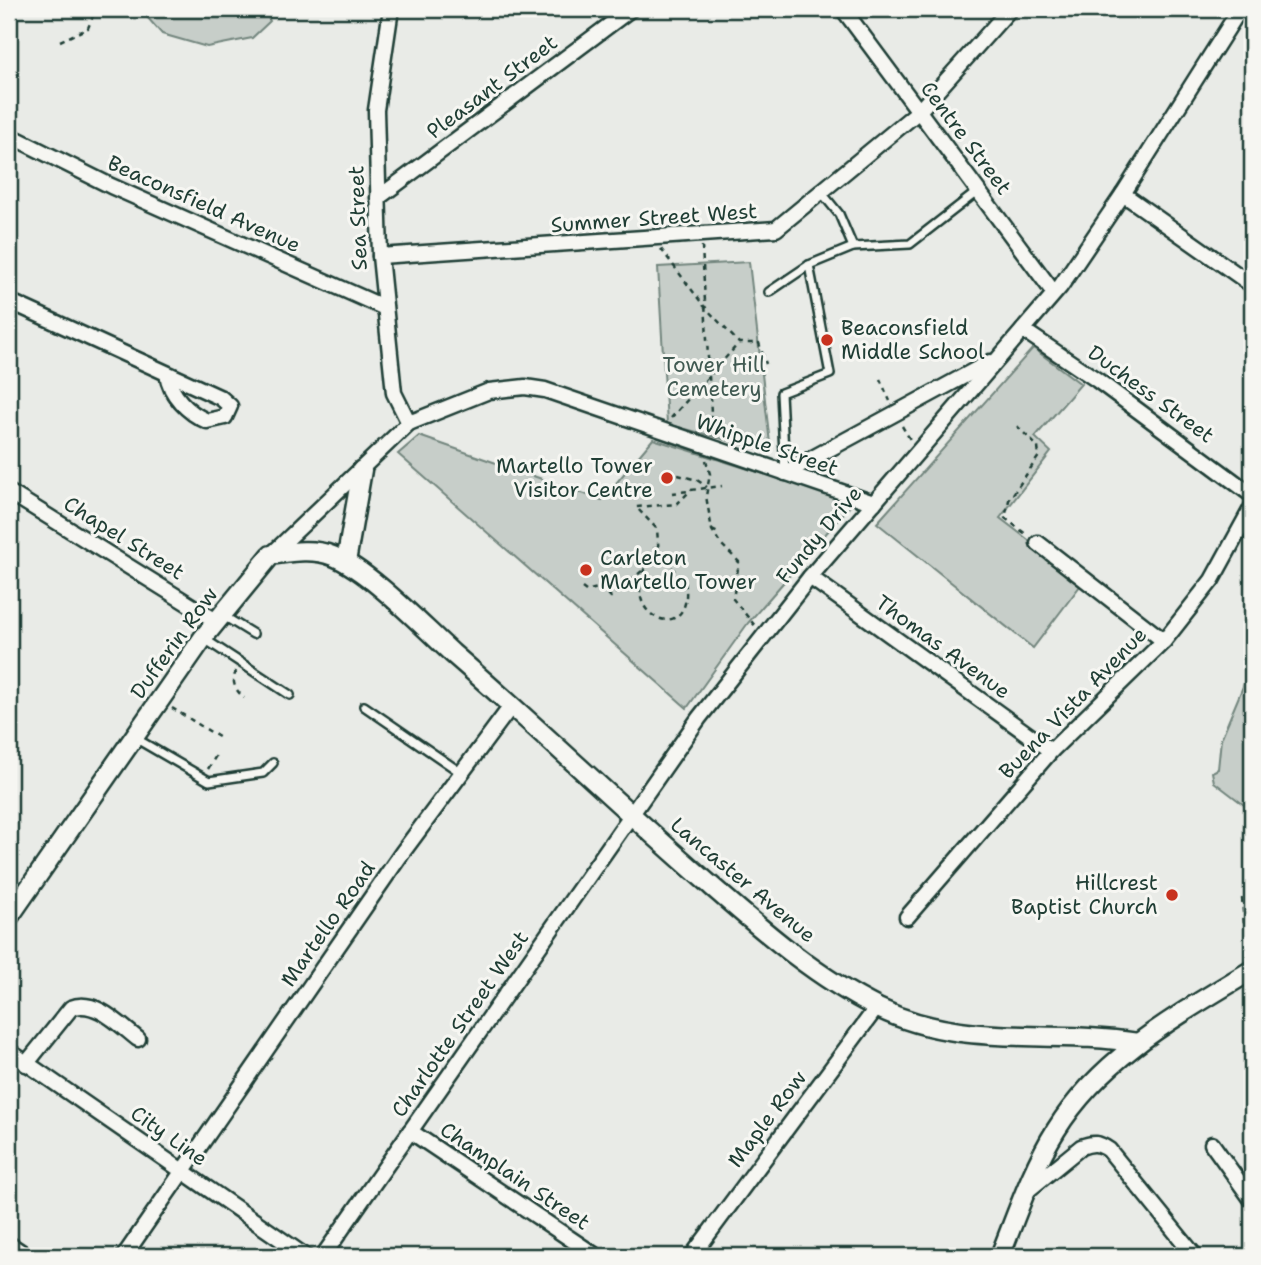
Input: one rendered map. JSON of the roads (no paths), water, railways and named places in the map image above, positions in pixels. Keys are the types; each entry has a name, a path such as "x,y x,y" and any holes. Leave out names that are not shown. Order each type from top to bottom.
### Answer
{"street":[{"name":"Sea Street","path":"391,9 376,110 380,256 383,307 394,393 409,423"},
{"name":"Pleasant Street","path":"378,198 631,9"},
{"name":"Centre Street","path":"843,9 1054,293"},
{"name":"Summer Street West","path":"380,256 776,229 919,111 1010,9"},
{"name":"Fundy Drive","path":"632,817 699,719 764,635 1054,293 1123,194 1240,9"},
{"name":"Beaconsfield Avenue","path":"9,135 111,186 383,307"},
{"path":"1123,194 1252,285"},
{"path":"9,300 167,374"},
{"name":"Duchess Street","path":"1023,330 1097,380 1252,495"},
{"name":"Fundy Drive","path":"785,473 1000,356"},
{"name":"Whipple Street","path":"409,423 489,391 525,387 545,390 874,503"},
{"name":"Dufferin Row","path":"9,917 219,618 271,555 409,423"},
{"path":"346,562 362,470"},
{"name":"Chapel Street","path":"9,492 219,618"},
{"name":"Buena Vista Avenue","path":"907,917 1051,751 1164,641 1212,580 1252,507"},
{"path":"1038,543 1164,641"},
{"name":"Lancaster Avenue","path":"271,555 317,552 346,562 512,705 632,817 769,936 877,1007 912,1022 974,1036 1104,1037 1138,1043"},
{"name":"Thomas Avenue","path":"810,578 1051,751"},
{"name":"Martello Road","path":"124,1256 460,772 512,705"},
{"name":"Charlotte Street West","path":"323,1256 632,817"},
{"path":"1000,1256 1045,1152 1069,1111 1114,1062 1138,1043 1252,970"},
{"path":"26,1064 71,1007 79,1004 98,1009 138,1039"},
{"name":"Maple Row","path":"692,1256 877,1007"},
{"name":"City Line","path":"9,1051 305,1256"},
{"name":"Champlain Street","path":"410,1130 596,1256"},
{"path":"1027,1191 1081,1147 1091,1143 1101,1144 1109,1150 1195,1256"},
{"path":"1212,1144 1252,1200"},
{"path":"9,1244 27,1256"}],"lane":[{"path":"769,292 810,265 853,247 910,244 978,191"},
{"path":"822,193 839,214 853,247"},
{"path":"785,473 780,393 830,374 810,265"},
{"path":"219,618 253,634"},
{"path":"203,638 290,695"},
{"path":"364,706 460,772"},
{"path":"135,738 209,781 263,773 273,764"}],"place":[{"name":"Beaconsfield Middle School","path":"827,340"},
{"name":"Martello Tower Visitor Centre","path":"667,478"},
{"name":"Carleton Martello Tower","path":"586,570"},
{"name":"Hillcrest Baptist Church","path":"1172,895"}],"park label":[{"name":"Tower Hill Cemetery","path":"714,377"}]}
